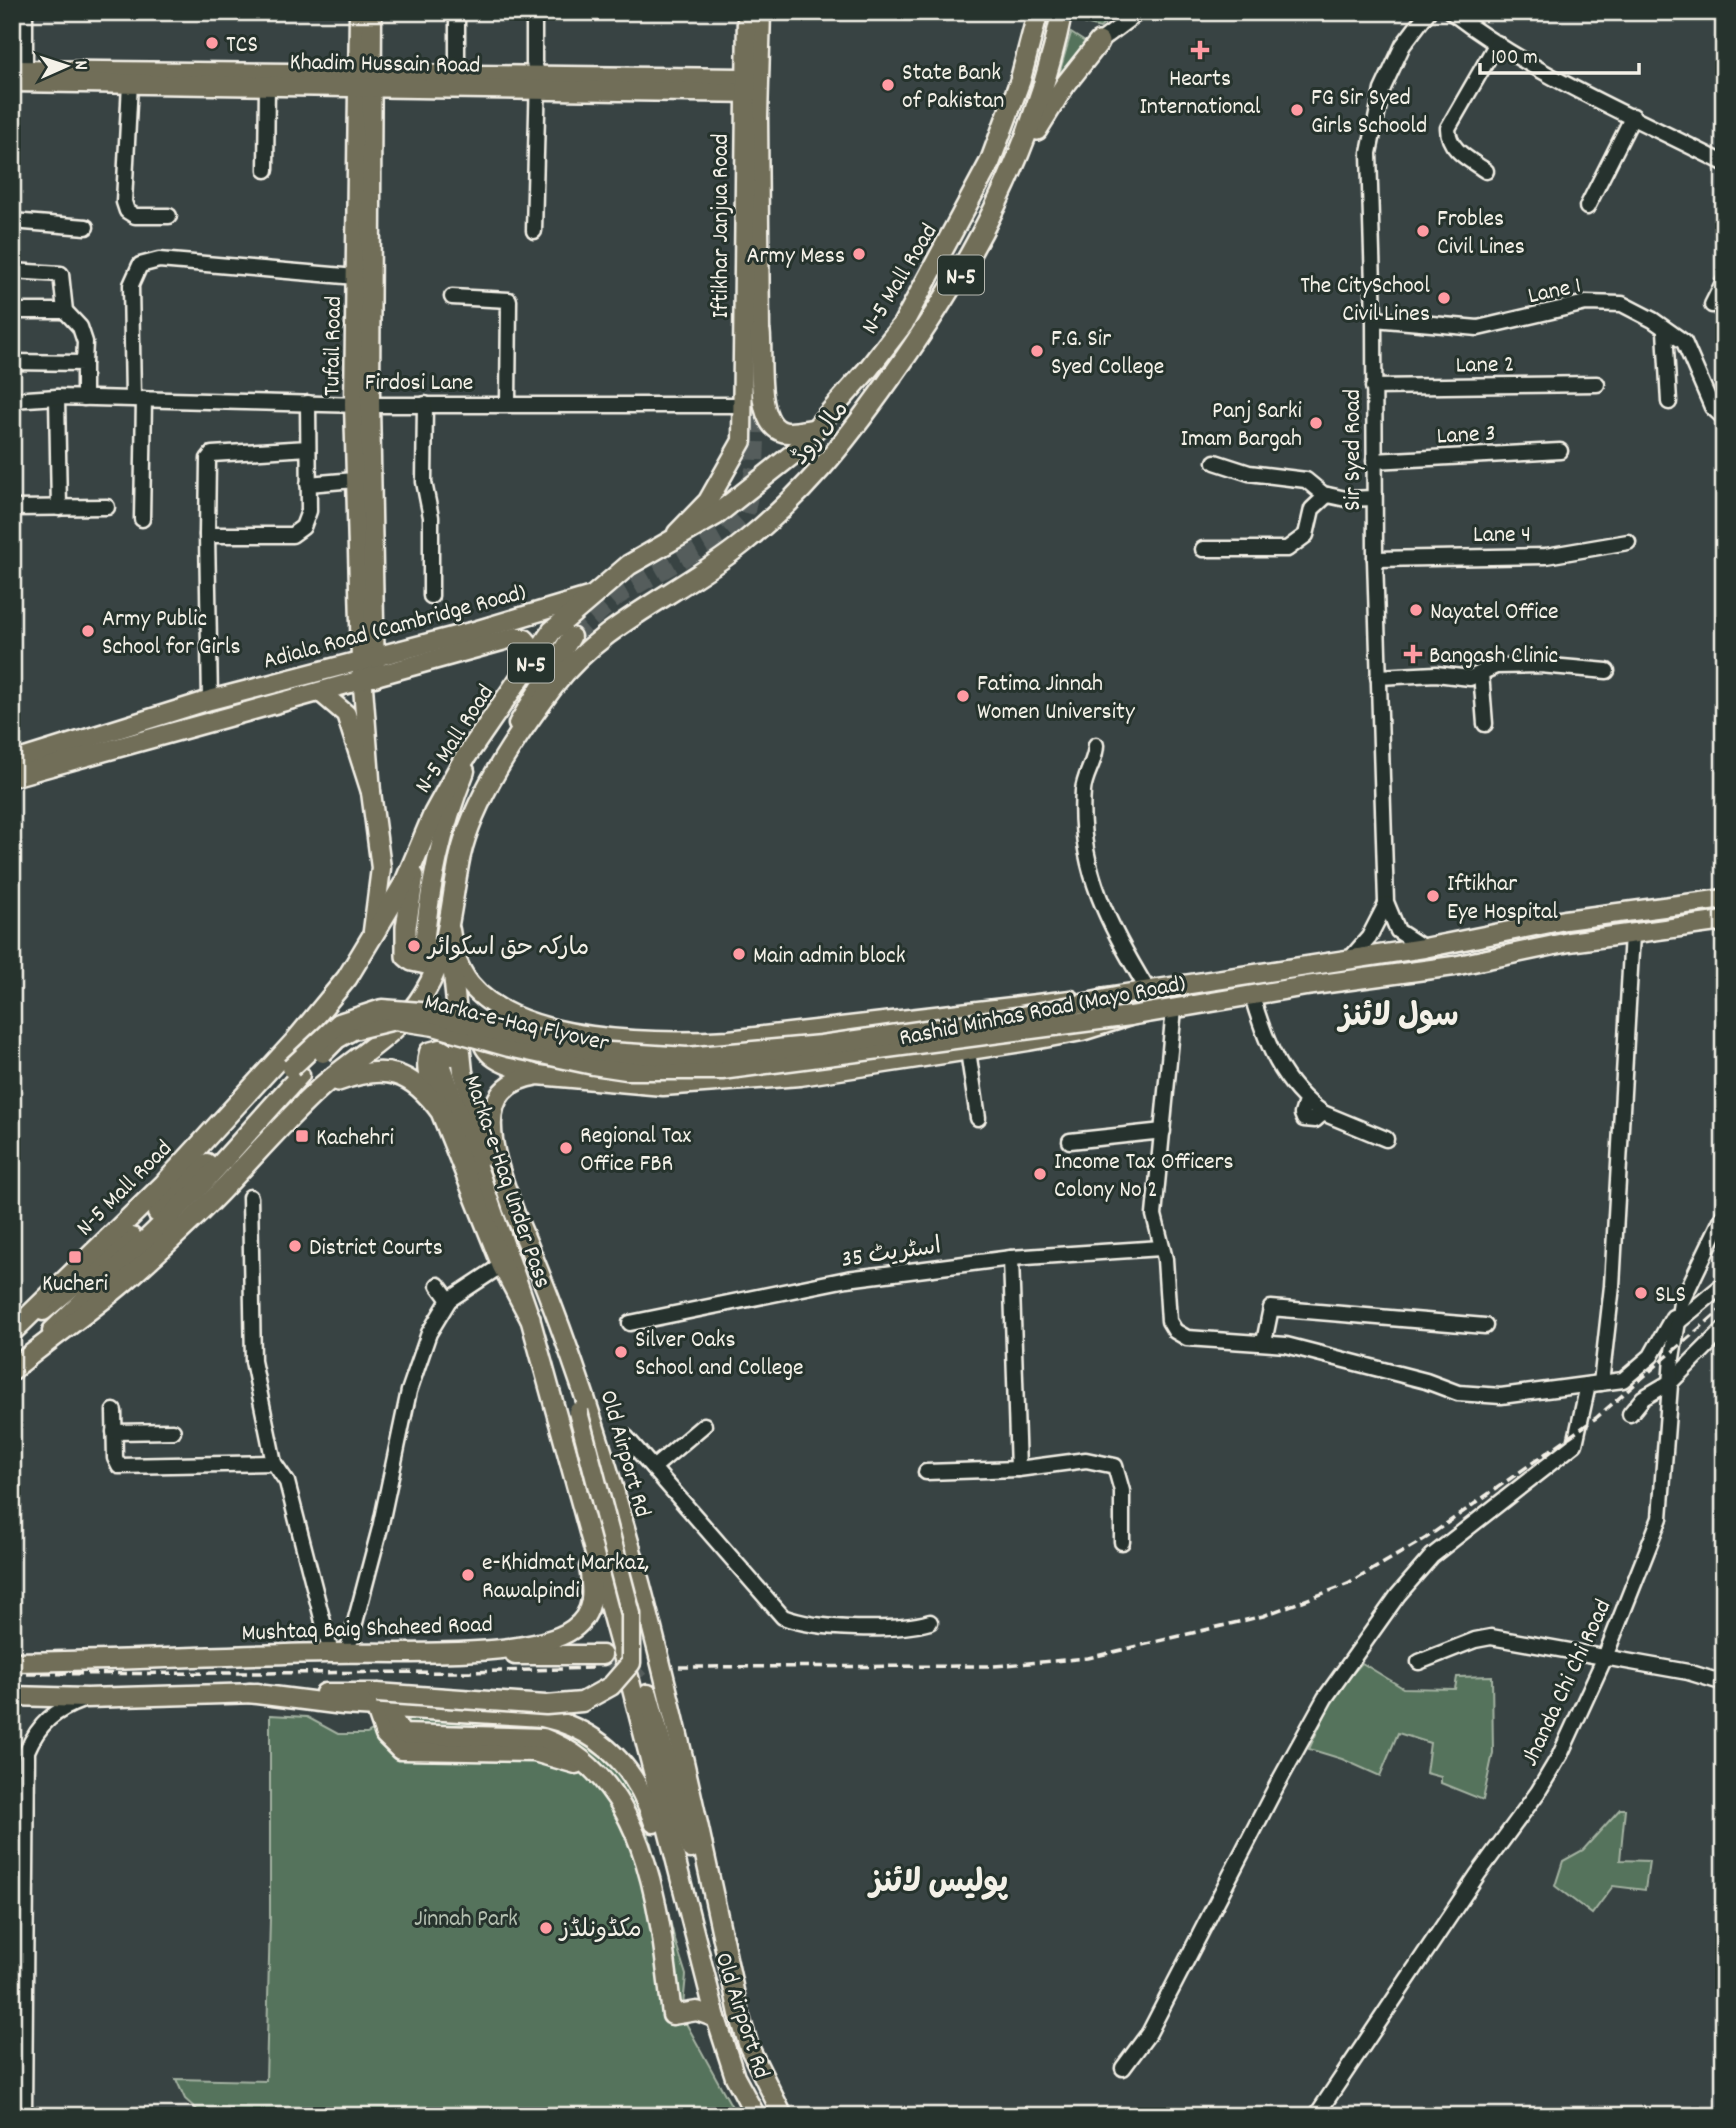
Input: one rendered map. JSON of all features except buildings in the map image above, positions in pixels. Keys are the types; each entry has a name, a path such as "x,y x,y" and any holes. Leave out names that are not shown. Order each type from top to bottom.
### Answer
{"highway":[{"name":"N-5 Mall Road","path":"13,1331 164,1184 321,1011 371,941 416,859 434,813 476,744 552,631 628,565 716,515 793,454 903,324 955,231 1005,127 1032,44 1038,12"},
{"name":"مال روڈ","path":"450,930 460,857 472,819 488,786 553,688 577,659 636,612 738,548 792,502 834,456 957,282 1017,161 1053,56 1062,12"},
{"path":"1017,161 1065,85 1099,43"},
{"path":"955,231 939,279 941,282 952,274 976,245"},
{"path":"903,324 932,288 937,289 939,293 936,306 920,337"},
{"path":"760,332 764,411 772,426 785,432 816,429"},
{"path":"416,859 406,927 406,956 419,964 431,961 450,930"},
{"path":"12,1370 79,1320 129,1278 214,1199 322,1086 388,1035 411,1012 425,992 450,930"},
{"path":"322,1086 363,1072 383,1070 397,1073 416,1084 441,1112 502,1265 530,1318"}],"main road":[{"name":"Tufail Road","path":"359,12 365,80 362,404 355,480 368,658"},
{"name":"Tufail Road","path":"371,792 362,404 356,277 365,80 372,12"},
{"name":"Iftikhar Janjua Road","path":"747,12 760,332"},
{"name":"Iftikhar Janjua Road","path":"669,541 708,501 742,441 749,88 761,12"},
{"name":"Khadim Hussain Road","path":"16,74 538,81 749,88"},
{"name":"Khadim Hussain Road","path":"16,74 130,83 267,85 457,74 538,81"},
{"name":"Adiala Road (Cambridge Road)","path":"12,762 210,700 588,597"},
{"name":"Adiala Road (Cambridge Road)","path":"12,777 516,637 525,639 530,645 530,664"},
{"path":"488,786 513,732 571,638"},
{"path":"320,692 346,714 371,792 382,868 378,913 371,941"},
{"path":"423,957 436,855 451,807 476,744"},
{"name":"Rashid Minhas Road (Mayo Road)","path":"450,930 454,954 471,985 496,1004 542,1026 616,1040 678,1043 796,1034 1028,1004 1121,996 1424,948 1565,920 1724,899"},
{"name":"Rashid Minhas Road (Mayo Road)","path":"516,1217 492,1147 493,1111 504,1085 520,1077 538,1075 621,1084 698,1085 800,1076 968,1051 1082,1031 1130,1016 1454,966 1569,942 1724,921"},
{"name":"Old Airport Rd","path":"450,930 453,992 463,1072 482,1141 516,1217 586,1398 685,1768 739,2014 749,2047 783,2116"},
{"name":"Marka-e-Haq Flyover","path":"28,1357 78,1303 197,1190 339,1023 382,1009 433,1013 481,1027 594,1052 687,1057 769,1052 1040,1013 1121,996"},
{"name":"Marka-e-Haq Flyover","path":"13,1331 83,1281 136,1233 296,1072 337,1039 373,1023 395,1020 434,1026 509,1047 626,1070 694,1071 783,1063 1130,1016"},
{"path":"538,1075 498,1061 485,1052 481,1033 493,1023 542,1026"},
{"path":"441,1112 427,1074 429,1052 440,1049 447,1052 463,1072"},
{"name":"Marka-e-Haq Under Pass","path":"440,1060 530,1318"},
{"name":"Old Airport Rd","path":"530,1318 611,1611 716,2018 735,2077 756,2116"},
{"path":"12,1696 88,1698 249,1693 562,1706 598,1695 622,1676 631,1662 631,1614 578,1412 561,1330"},
{"name":"Mushtaq Baig Shaheed Road","path":"12,1662 339,1653 417,1655 518,1647 545,1641 571,1631 588,1615 593,1591 578,1490"},
{"path":"611,1611 626,1650 634,1653 643,1646 641,1596"},
{"path":"417,1655 602,1655"},
{"path":"648,1693 739,2014"},
{"path":"376,1700 397,1706 542,1717 566,1723 605,1745 645,1794 668,1874 694,1939"},
{"path":"376,1700 384,1735 400,1750 534,1752 576,1764 618,1796"},
{"path":"397,1706 392,1717 402,1734 543,1738 558,1743 592,1769 618,1796 633,1825 665,1943 672,2015 697,2011 716,2018"}],"street":[{"path":"16,74 25,12"},
{"path":"457,12 457,74"},
{"path":"534,12 534,63 538,81 534,231"},
{"path":"1099,43 1139,12"},
{"name":"Sir Syed Road","path":"1424,948 1398,931 1386,902 1375,559 1374,319 1369,153 1382,90 1403,45 1428,12"},
{"path":"1451,12 1497,43 1724,163"},
{"path":"1486,171 1455,149 1448,141 1448,128 1497,43"},
{"path":"130,83 124,202 127,211 135,216 169,216"},
{"path":"266,170 267,85"},
{"path":"1587,207 1633,116"},
{"path":"12,220 86,227"},
{"path":"142,519 139,398 131,285 140,265 159,260 356,277"},
{"path":"12,271 61,274 65,311 80,327 85,342 83,398"},
{"path":"1712,305 1724,281"},
{"path":"452,297 509,300 508,403"},
{"name":"Lane 1","path":"1374,319 1478,328 1586,303 1622,304 1684,342 1712,407 1724,418"},
{"path":"12,311 65,311"},
{"path":"1665,330 1669,402"},
{"path":"12,362 84,363"},
{"name":"Lane 2","path":"1373,387 1597,384"},
{"path":"57,397 59,508"},
{"name":"Firdosi Lane","path":"12,400 57,397 362,404 742,405"},
{"path":"207,536 292,535 303,527 309,511 308,403"},
{"path":"425,404 424,482 431,517 431,596"},
{"path":"210,700 208,460 212,454 308,448"},
{"name":"Lane 3","path":"1374,461 1560,451"},
{"path":"1215,462 1249,473 1306,480 1327,495 1346,499 1374,498"},
{"path":"308,484 355,480"},
{"path":"1203,549 1287,549 1306,536 1312,509 1327,495"},
{"path":"12,508 107,507"},
{"name":"Lane 4","path":"1375,559 1546,556 1628,542"},
{"path":"1378,677 1436,674 1470,678 1496,666 1507,665 1607,671"},
{"path":"1481,673 1485,723"},
{"path":"1096,745 1083,790 1083,836 1088,872 1118,941 1149,992"},
{"name":"Sir Syed Road","path":"1349,960 1375,928 1386,902"},
{"path":"1123,2068 1149,2034 1277,1785 1325,1698 1398,1595 1432,1556 1575,1444 1595,1384 1612,1286 1632,934"},
{"path":"1252,996 1271,1054 1289,1083 1306,1101 1304,1119 1315,1120 1323,1113 1385,1139"},
{"path":"1174,1009 1154,1215 1165,1259 1169,1321 1175,1331 1187,1338 1264,1342 1426,1381 1458,1393 1502,1396 1623,1380 1651,1356 1681,1303"},
{"path":"968,1051 978,1118"},
{"path":"1070,1141 1163,1131"},
{"path":"250,1197 253,1361 274,1463 287,1482 339,1653"},
{"name":"Jhanda Chi Chi Road","path":"1316,2116 1478,1874 1538,1792 1560,1755 1605,1657 1660,1518 1671,1381 1681,1303 1724,1214"},
{"name":"اسٹریٹ 35","path":"630,1323 847,1279 1011,1258 1161,1248"},
{"path":"1011,1258 1018,1469"},
{"path":"339,1653 380,1528 409,1391 429,1333 449,1300 502,1265"},
{"path":"1677,1323 1724,1284"},
{"path":"438,1285 449,1300"},
{"path":"1264,1342 1271,1308 1485,1326"},
{"path":"1630,1414 1643,1398 1671,1381 1724,1329"},
{"path":"114,1411 115,1458 119,1466 127,1468 274,1463"},
{"path":"653,1468 704,1425"},
{"path":"114,1432 173,1431"},
{"path":"626,1437 783,1617 796,1622 871,1628 896,1628 930,1622"},
{"path":"926,1472 1018,1469 1086,1460 1115,1466 1122,1491 1122,1542"},
{"path":"1419,1662 1483,1637 1688,1672 1724,1683"},
{"path":"24,2116 27,1751 47,1718 59,1708 88,1698"},
{"path":"12,1760 12,1808"}],"green space":[{"path":"1081,12 1117,12 1100,28 1085,24"},
{"path":"1071,33 1088,44 1057,81"},
{"path":"1362,1663 1403,1688 1455,1689 1457,1677 1492,1676 1493,1753 1483,1800 1441,1783 1441,1777 1426,1773 1430,1743 1398,1733 1380,1776 1342,1759 1309,1749 1335,1693"},
{"name":"Jinnah Park","path":"270,1715 307,1717 338,1734 367,1734 399,1717 531,1720 559,1727 613,1766 641,1803 686,1975 682,2016 737,2116 204,2116 185,2099 176,2079 266,2081 270,1918"},
{"path":"1620,1809 1625,1809 1620,1860 1649,1861 1645,1890 1613,1886 1592,1914 1555,1886 1563,1861 1583,1850"}],"tunnel":[{"path":"571,637 618,596 724,535 745,516 755,465 758,388"},
{"path":"602,1655 629,1669 640,1680 648,1694"}],"railway":[{"path":"679,1667 994,1666 1088,1658 1263,1616 1348,1584 1426,1538 1596,1418 1724,1307"},
{"path":"12,1674 471,1672 593,1668"}],"place":[{"name":"TCS","path":"212,43"},
{"name":"Hearts International","path":"1200,50"},
{"name":"State Bank of Pakistan","path":"888,85"},
{"name":"FG Sir Syed Girls Schoold","path":"1297,110"},
{"name":"Frobles Civil Lines","path":"1423,231"},
{"name":"Army Mess","path":"859,254"},
{"name":"The CitySchool Civil Lines","path":"1444,298"},
{"name":"F.G. Sir Syed College","path":"1037,351"},
{"name":"Panj Sarki Imam Bargah","path":"1316,423"},
{"name":"Nayatel Office","path":"1416,610"},
{"name":"Army Public School for Girls","path":"88,631"},
{"name":"Bangash Clinic","path":"1413,654"},
{"name":"Fatima Jinnah Women University","path":"963,696"},
{"name":"Iftikhar Eye Hospital","path":"1433,896"},
{"name":"مارکہ حق اسکوائر","path":"414,946"},
{"name":"Main admin block","path":"739,954"},
{"name":"Kachehri","path":"302,1136"},
{"name":"Regional Tax Office FBR","path":"566,1148"},
{"name":"Income Tax Officers Colony No 2","path":"1040,1174"},
{"name":"District Courts","path":"295,1246"},
{"name":"Kucheri","path":"75,1257"},
{"name":"SLS","path":"1641,1293"},
{"name":"Silver Oaks School and College","path":"621,1352"},
{"name":"e-Khidmat Markaz, Rawalpindi","path":"468,1575"},
{"name":"مکڈونلڈز","path":"546,1928"}],"district":[{"name":"سول لائنز","path":"1399,1014"},
{"name":"پولیس لائنز","path":"939,1880"}]}
